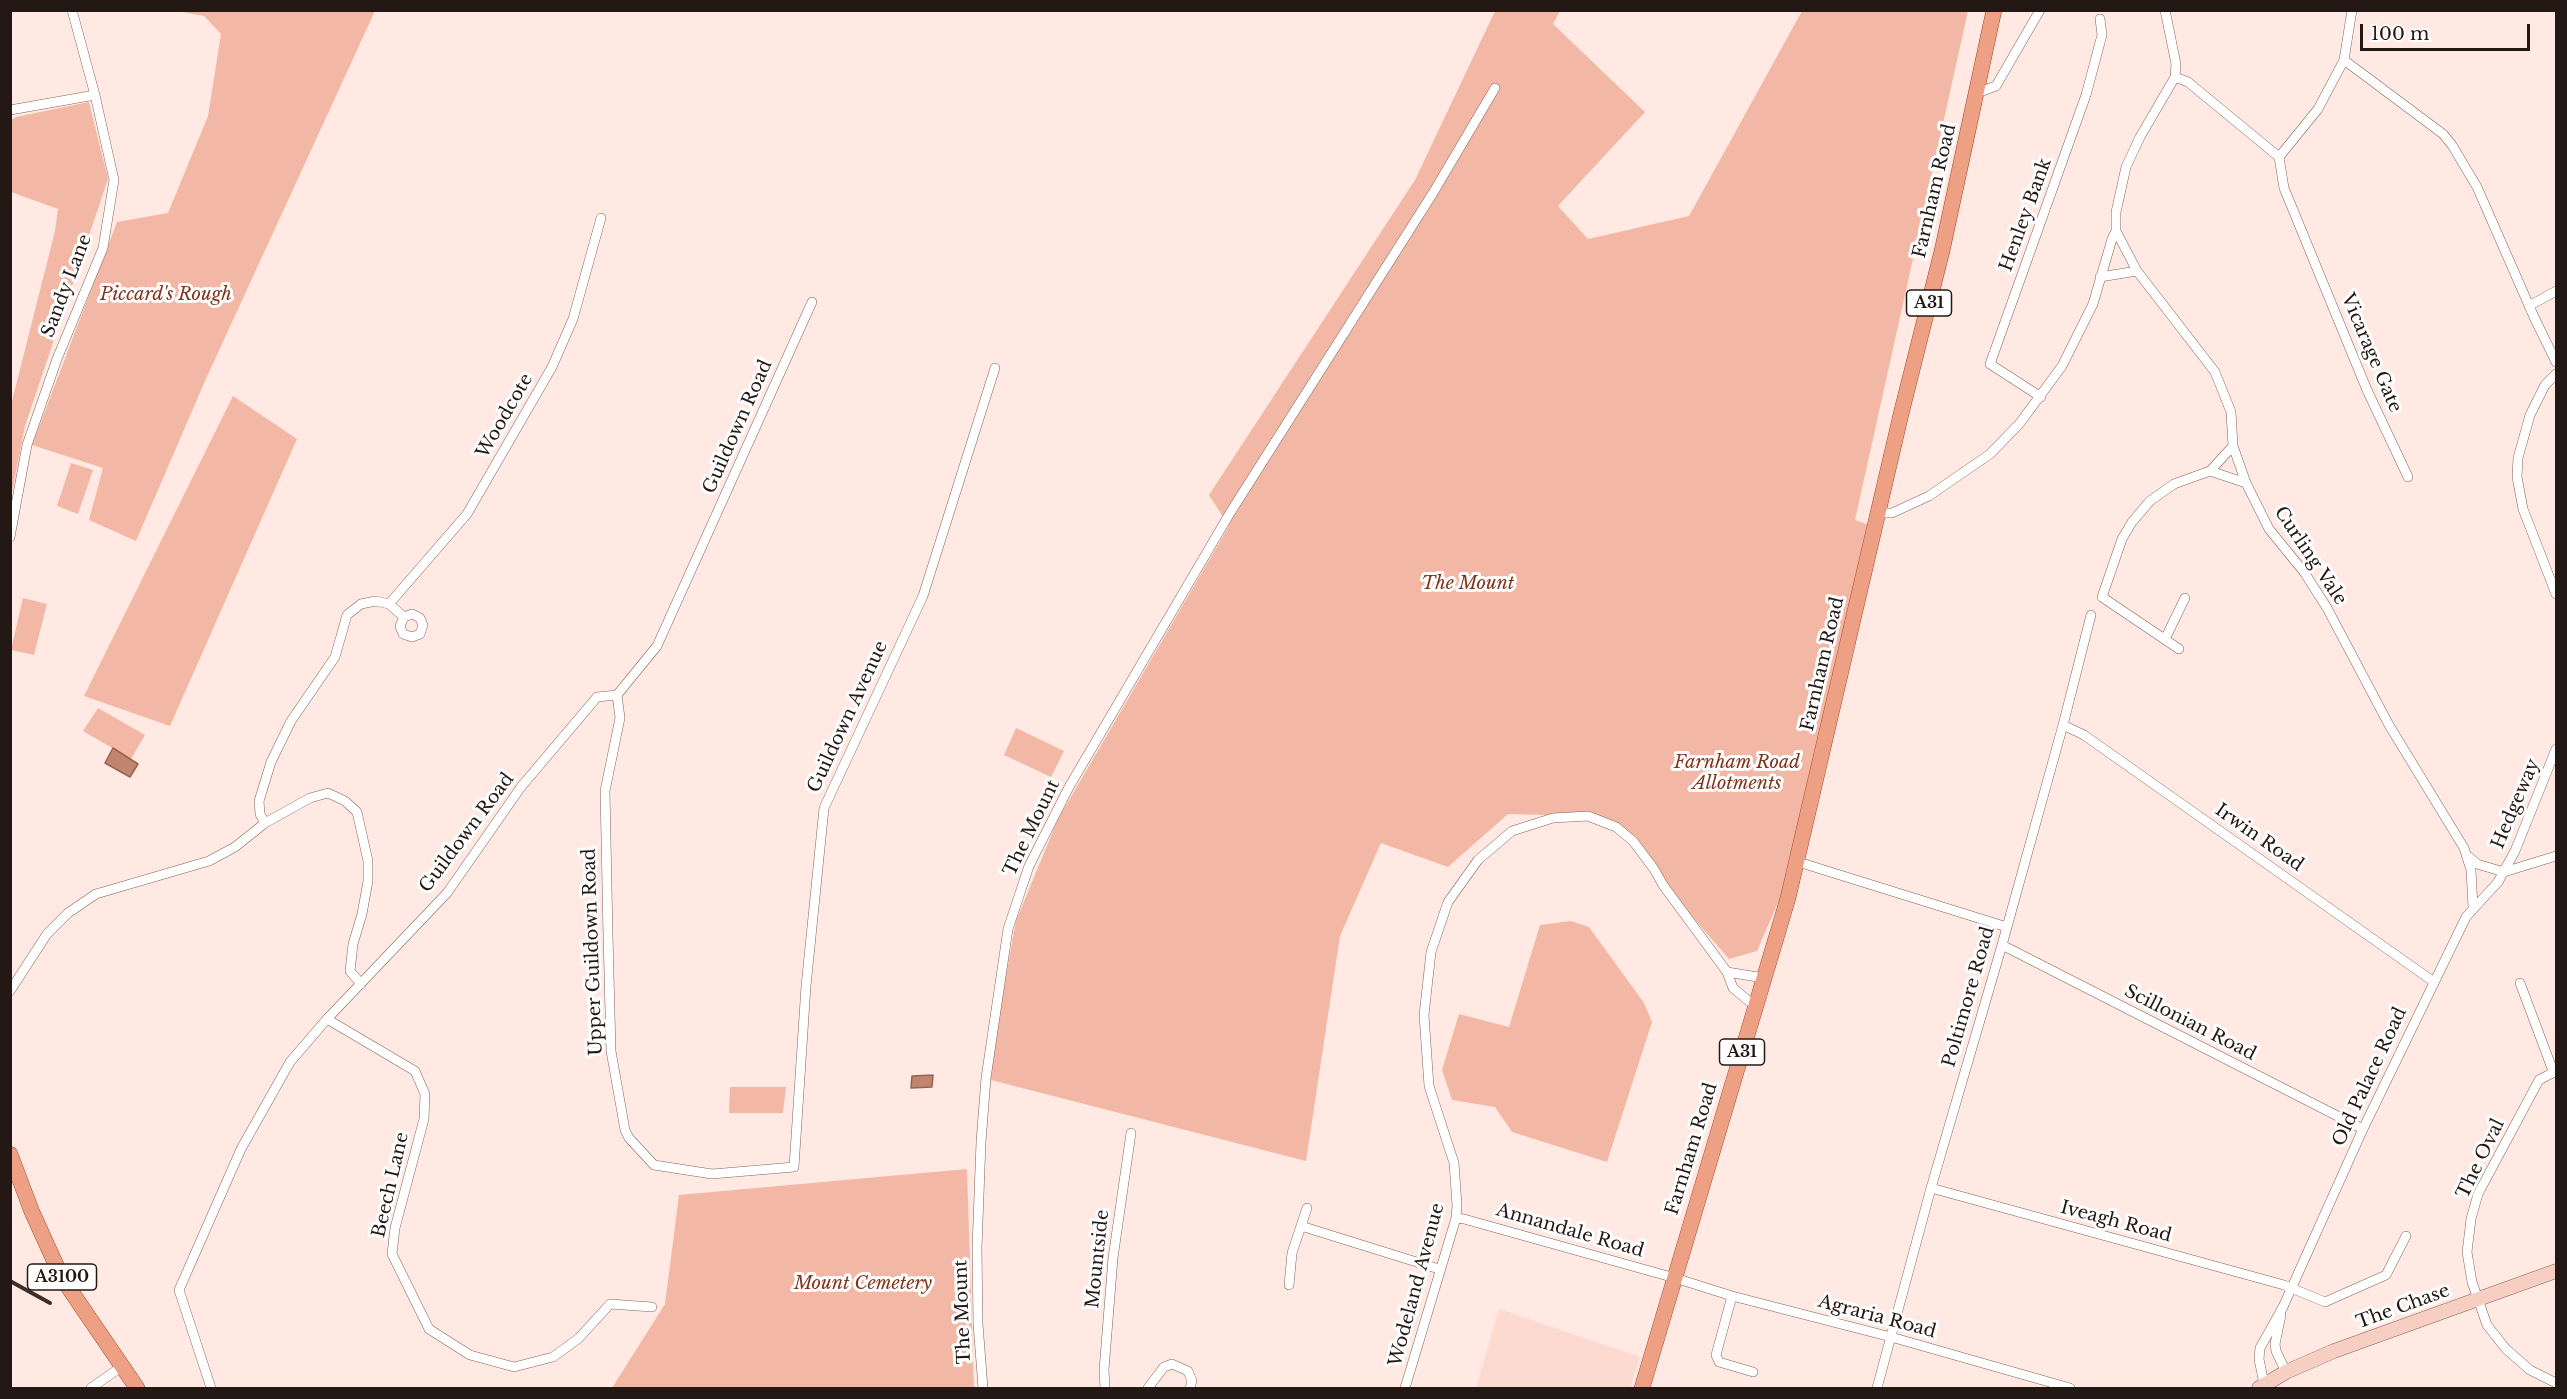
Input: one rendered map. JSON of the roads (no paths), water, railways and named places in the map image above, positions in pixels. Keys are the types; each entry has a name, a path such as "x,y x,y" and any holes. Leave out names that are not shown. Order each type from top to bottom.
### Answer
{"main road":[{"name":"Farnham Road","path":"1642,1389 1788,898 1942,251 1994,10"},
{"name":"A3100","path":"10,1154 32,1212 62,1278 137,1389"}],"street":[{"name":"Sandy Lane","path":"10,537 27,445 57,359 103,248 114,180 95,95 72,10"},
{"path":"1977,93 1996,86 2040,10"},
{"path":"2175,77 2188,82 2279,157 2318,109 2344,60 2352,10"},
{"path":"1878,513 1892,513 1929,496 1990,454 2020,423 2062,366 2093,304 2116,231 2119,194 2126,168 2140,137 2175,77 2176,64 2165,13"},
{"name":"Henley Bank","path":"2041,397 1990,364 2086,95 2102,35 2100,19"},
{"path":"2344,60 2442,134 2452,145 2477,187 2556,362"},
{"name":"The Mount","path":"983,1389 978,1324 977,1257 986,1078 1008,929 1029,866 1070,787 1230,513 1433,193 1495,88"},
{"path":"10,110 95,95"},
{"name":"Vicarage Gate","path":"2279,157 2284,188 2367,390 2408,477"},
{"name":"Woodcote","path":"389,604 467,514 552,367 573,319 601,218"},
{"name":"Curling Vale","path":"2116,231 2137,271 2215,372 2231,412 2233,446 2246,483 2269,529 2304,572 2327,608 2389,725 2469,857 2473,907"},
{"path":"2100,277 2137,271"},
{"path":"2529,306 2556,291"},
{"name":"Guildown Road","path":"211,1389 179,1290 242,1149 290,1062 327,1019 447,893 521,787 597,697 617,695 657,646 812,303"},
{"name":"Guildown Avenue","path":"794,1167 806,986 824,808 923,596 995,368"},
{"path":"2556,374 2545,385 2530,415 2518,458 2517,477 2523,509 2556,594"},
{"path":"2180,649 2102,597 2122,539 2132,522 2150,501 2174,484 2210,471 2233,446"},
{"path":"2210,471 2246,483"},
{"path":"2166,639 2186,598"},
{"path":"265,823 260,814 259,801 271,762 291,721 335,657 347,615 361,604 376,601 389,604 404,617"},
{"name":"Poltimore Road","path":"1877,1389 1931,1188 2063,725 2091,615"},
{"name":"Upper Guildown Road","path":"617,695 620,718 605,791 610,1051 625,1130 629,1138 654,1166 712,1174 794,1167"},
{"name":"Irwin Road","path":"2063,725 2084,735 2434,982"},
{"name":"Hedgeway","path":"2504,872 2526,826 2556,749"},
{"path":"10,991 47,934 68,913 96,894 209,861 235,847 265,823 310,798 328,793 345,801 357,812 368,861 368,881 362,914 353,944 350,971 361,984"},
{"name":"Wodeland Avenue","path":"1405,1389 1456,1218 1457,1205 1454,1163 1430,1086 1424,1015 1431,952 1448,902 1478,860 1512,831 1553,818 1588,816 1616,827 1633,841 1654,868 1663,885 1727,972 1733,988 1756,1006"},
{"path":"2469,857 2477,864 2504,872 2556,856"},
{"path":"1795,861 2007,927"},
{"name":"Old Palace Road","path":"2262,1386 2260,1348 2283,1307 2363,1130 2434,982 2473,907 2504,872"},
{"name":"Scillonian Road","path":"2002,945 2363,1130"},
{"path":"1727,972 1764,978"},
{"path":"2520,983 2555,1071"},
{"name":"Beech Lane","path":"327,1019 415,1071 425,1094 424,1119 395,1228 392,1254 429,1329 470,1355 514,1367 553,1357 579,1338 610,1304 652,1306"},
{"name":"The Oval","path":"2555,1071 2539,1080 2478,1194 2471,1219 2467,1252 2468,1265 2487,1324 2506,1350 2529,1370 2556,1383"},
{"name":"Mountside","path":"1105,1389 1104,1370 1113,1258 1131,1133"},
{"name":"Iveagh Road","path":"1931,1188 2292,1288 2325,1302 2386,1275 2406,1236"},
{"path":"1289,1285 1292,1252 1307,1208"},
{"name":"Annandale Road","path":"1456,1218 1675,1278"},
{"path":"1301,1226 1439,1269"},
{"name":"The Chase","path":"2262,1386 2286,1372 2334,1351 2556,1271"},
{"name":"Agraria Road","path":"1675,1278 1732,1296 1891,1337 2070,1389"},
{"path":"1732,1296 1716,1355 1719,1362 1753,1372"},
{"name":"Old Palace Road","path":"2283,1307 2275,1344 2286,1372"},
{"path":"1148,1389 1164,1367 1172,1364 1188,1371 1192,1381 1190,1389"},
{"path":"91,1389 121,1367"}],"railway":[{"path":"10,1281 50,1303"}],"park label":[{"name":"Piccard's Rough","path":"166,295"},
{"name":"Farnham Road Allotments","path":"1737,774"},
{"name":"Mount Cemetery","path":"863,1284"}]}
